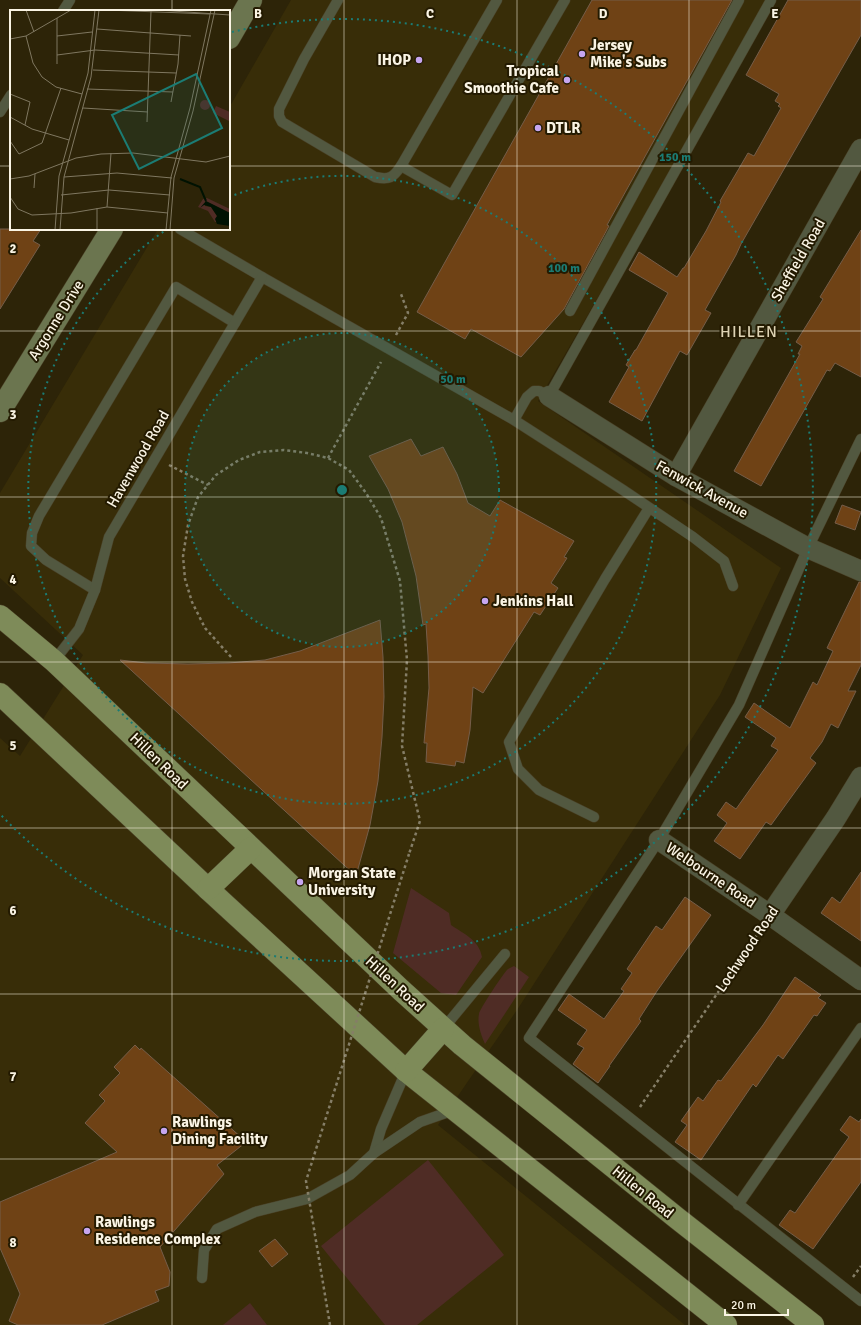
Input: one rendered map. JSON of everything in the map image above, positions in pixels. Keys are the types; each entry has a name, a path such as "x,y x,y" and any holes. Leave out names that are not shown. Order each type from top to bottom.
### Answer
{"main road":[{"path":"230,36 251,0"},
{"name":"Argonne Drive","path":"0,411 111,230"},
{"name":"Hillen Road","path":"0,616 54,661 443,1029 594,1153 813,1325"},
{"path":"0,694 208,889 406,1070 726,1325"},
{"path":"208,889 251,848"},
{"path":"406,1070 443,1029"}],"street":[{"name":"Sheffield Road","path":"676,476 861,148"},
{"name":"Fenwick Avenue","path":"549,396 676,476 808,548 861,572"},
{"name":"Lochwood Road","path":"770,915 836,818 861,777"},
{"name":"Welbourne Road","path":"659,840 770,915 861,980"}],"lane":[{"path":"64,10 70,0"},
{"path":"338,0 301,65 279,109 279,116 282,122 299,133 375,177 385,179 395,175 401,166 497,0"},
{"path":"401,166 452,195 565,0"},
{"path":"570,311 739,0"},
{"path":"514,420 527,397 534,391 540,391 549,396 771,0"},
{"path":"0,112 10,97"},
{"path":"182,230 514,420 698,540 724,561 733,586"},
{"name":"Havenwood Road","path":"54,661 80,629 95,590 110,537 262,277"},
{"path":"95,590 46,560 31,546 32,533 39,516 176,287 235,323"},
{"path":"861,439 808,548 740,705 659,840 529,1038 861,1301"},
{"path":"594,817 539,790 518,769 509,742 605,579 649,508"},
{"path":"443,1029 505,954"},
{"path":"738,1205 861,1028"},
{"path":"374,1153 381,1129 406,1070"},
{"path":"202,1278 204,1250 216,1229 255,1212 308,1199 350,1175 374,1153 420,1122 455,1109"}],"path":[{"path":"328,458 408,312 401,294"},
{"path":"231,657 205,628 192,602 185,580 183,556 188,525 198,497 216,475 239,460 260,452 284,450 328,458 349,470 377,511 381,518 400,581 407,660 402,746 420,821 306,1181 330,1325"},
{"path":"156,458 208,485"},
{"name":"Lochwood Road","path":"631,1120 770,915"}],"shaded area":[{"name":"Morgan State University","path":"291,0 770,0 538,401 781,568 720,695 519,1007 438,1125 685,1325 0,1325 0,738 20,756 83,655 0,578 0,493 157,230 230,230 230,106"},
{"path":"411,888 449,913 451,925 470,938 478,946 482,957 456,995 441,993 393,953"},
{"path":"514,966 529,977 485,1044 479,1026 480,1011 502,976 508,969"},
{"path":"428,1160 504,1255 417,1325 385,1325 321,1246"},
{"path":"250,1303 267,1325 223,1325"}],"building":[{"path":"592,0 732,0 607,225 609,226 564,309 521,357 471,329 465,339 417,312"},
{"path":"788,0 861,0 861,35 741,244 705,310 711,313 687,355 680,351 642,421 609,402 629,367 626,365 668,293 629,270 639,252 677,277 706,231 721,202 720,201 748,153 754,156 781,108 778,106 780,104 775,101 779,94 746,75"},
{"path":"0,229 40,230 33,241 40,245 0,309"},
{"path":"861,230 861,377 835,363 830,371 827,370 761,486 734,471 800,354 798,354 802,346 796,342 823,299 820,297"},
{"name":"Jenkins Hall","path":"411,439 421,456 443,447 457,474 468,503 490,516 500,500 574,541 564,557 567,558 551,583 558,588 540,615 534,612 483,693 473,687 470,730 464,763 456,761 455,766 426,762 427,743 424,743 429,688 426,624 423,625 416,576 402,522 388,489 369,456"},
{"path":"842,505 861,512 855,530 835,523"},
{"path":"859,582 861,582 861,665 848,691 856,691 838,728 831,724 822,742 810,758 816,763 771,825 766,822 740,859 714,841 727,823 717,815 726,802 736,809 778,750 771,746 776,738 745,717 754,703 790,728 813,682 817,685 833,651 827,648"},
{"path":"380,620 384,697 378,781 370,825 356,876 120,660 146,663 188,664 265,660 300,651"},
{"path":"861,872 861,941 821,913 832,897 840,903"},
{"path":"685,897 711,915 657,991 639,1019 641,1021 598,1083 573,1064 584,1048 577,1044 587,1030 558,1010 569,994 604,1019 624,991 621,989 632,973 627,969 656,926 662,930"},
{"path":"795,977 821,995 818,998 826,1003 817,1016 814,1015 783,1059 778,1055 756,1087 753,1084 701,1160 675,1142 687,1125 681,1121 698,1097 703,1101 718,1080 721,1081 763,1025"},
{"name":"Rawlings Residence Complex","path":"135,1045 140,1050 141,1048 243,1139 242,1141 245,1143 217,1165 224,1174 160,1247 170,1272 169,1286 155,1291 159,1301 102,1325 18,1325 9,1321 20,1294 0,1248 0,1202 117,1152 85,1123 105,1101 99,1095 120,1073 114,1067"},
{"path":"850,1116 859,1122 861,1119 861,1182 813,1249 779,1225 790,1210 795,1213 849,1137 840,1130"},
{"path":"275,1239 288,1254 272,1267 259,1251"}],"place":[{"name":"Jersey Mike's Subs","path":"582,54"},
{"name":"IHOP","path":"419,60"},
{"name":"Tropical Smoothie Cafe","path":"567,80"},
{"name":"DTLR","path":"538,128"},
{"name":"Jenkins Hall","path":"485,601"},
{"name":"Morgan State University","path":"300,882"},
{"name":"Rawlings Dining Facility","path":"164,1131"},
{"name":"Rawlings Residence Complex","path":"87,1231"}],"district":[{"name":"HILLEN","path":"749,331"}]}
